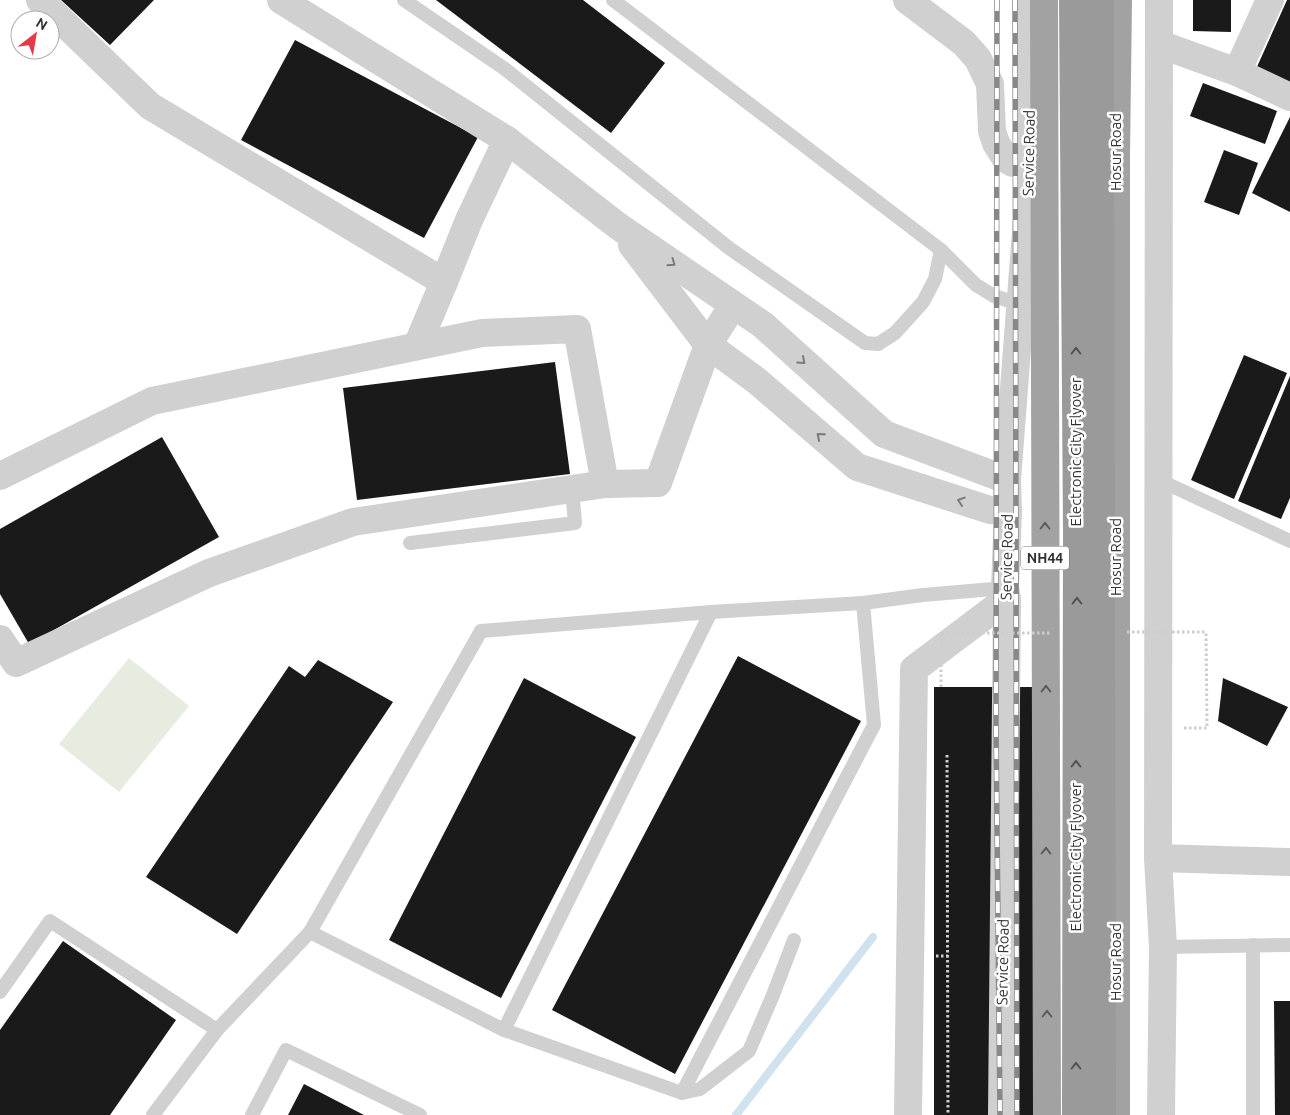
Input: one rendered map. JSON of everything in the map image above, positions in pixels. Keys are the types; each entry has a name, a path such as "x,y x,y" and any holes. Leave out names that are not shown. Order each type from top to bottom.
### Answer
{"highway":[{"name":"NH44","path":"1044,0 1047,1115"},
{"name":"Electronic City Flyover","path":"1073,0 1077,530 1076,1115"},
{"name":"Electronic City Flyover","path":"1100,0 1102,1115"},
{"name":"Hosur Road","path":"1116,1115 1116,154 1118,0"},
{"path":"1045,497 1116,498"}],"street":[{"path":"40,0 150,106 444,282"},
{"path":"281,0 507,140 618,226 763,326 884,434 1007,480"},
{"path":"907,0 964,43 978,59 990,84 992,131 996,143 1006,159 1013,163 1031,166"},
{"name":"Service Road","path":"1002,1115 1007,480 1031,166 1029,0"},
{"path":"1159,0 1158,858 1163,947 1161,1115"},
{"path":"1237,72 1270,0"},
{"path":"1159,44 1237,72 1290,97"},
{"path":"417,346 469,220 507,140"},
{"path":"618,226 708,345 757,381 864,470 990,510 1008,511"},
{"path":"0,639 16,664 209,574 353,522 605,484 658,483 708,345 733,305"},
{"path":"0,476 152,401 482,333 577,329 605,484"},
{"path":"908,1115 914,669 1006,593"},
{"path":"1158,858 1290,862"}],"lane":[{"path":"404,0 505,69 728,248 865,343 878,344 895,333 923,302 935,278 941,250"},
{"path":"613,0 941,250 976,285 994,296 1019,304"},
{"path":"1159,480 1290,541"},
{"path":"410,543 575,523 572,489"},
{"path":"153,1115 217,1030 310,932 481,631 711,612 863,603 923,594 1006,593"},
{"path":"682,1093 874,725 863,603"},
{"path":"504,1030 711,612"},
{"path":"0,992 50,921 217,1030"},
{"path":"310,932 504,1030 682,1093 700,1089 748,1051 773,995 794,940"},
{"path":"1253,945 1253,1115"},
{"path":"1163,947 1290,945"},
{"path":"252,1115 286,1050 420,1115"}],"path":[{"path":"1206,632 1207,728"},
{"path":"947,755 948,1115"}],"shaded area":[{"path":"129,658 189,706 119,792 59,744"}],"building":[{"path":"61,0 154,0 110,45"},
{"path":"436,0 583,0 665,63 611,133"},
{"path":"1193,0 1231,0 1231,32 1193,31"},
{"path":"1287,0 1290,0 1290,85 1256,69"},
{"path":"295,40 478,137 424,238 241,140"},
{"path":"1203,83 1277,111 1265,144 1190,116"},
{"path":"1290,117 1290,212 1252,193"},
{"path":"1224,150 1258,163 1239,215 1204,202"},
{"path":"1244,355 1287,373 1234,499 1191,480"},
{"path":"555,362 570,474 357,500 343,388"},
{"path":"1290,376 1290,498 1281,519 1238,501"},
{"path":"162,437 219,537 29,644 0,594 0,529"},
{"path":"738,656 861,721 675,1074 552,1010"},
{"path":"318,660 393,702 237,934 146,877 289,666 305,677"},
{"path":"524,678 636,737 501,998 389,940"},
{"path":"1223,678 1288,707 1267,746 1218,721"},
{"path":"934,687 1041,687 1042,1115 934,1115"},
{"path":"63,941 176,1020 110,1115 0,1115 0,1030"},
{"path":"1274,1001 1290,1001 1290,1115 1275,1115"},
{"path":"304,1084 364,1115 288,1115"}],"waterway":[{"path":"736,1115 873,937"}],"railway":[{"path":"997,0 996,729 1000,1115"},
{"path":"1015,0 1017,1115"}]}
